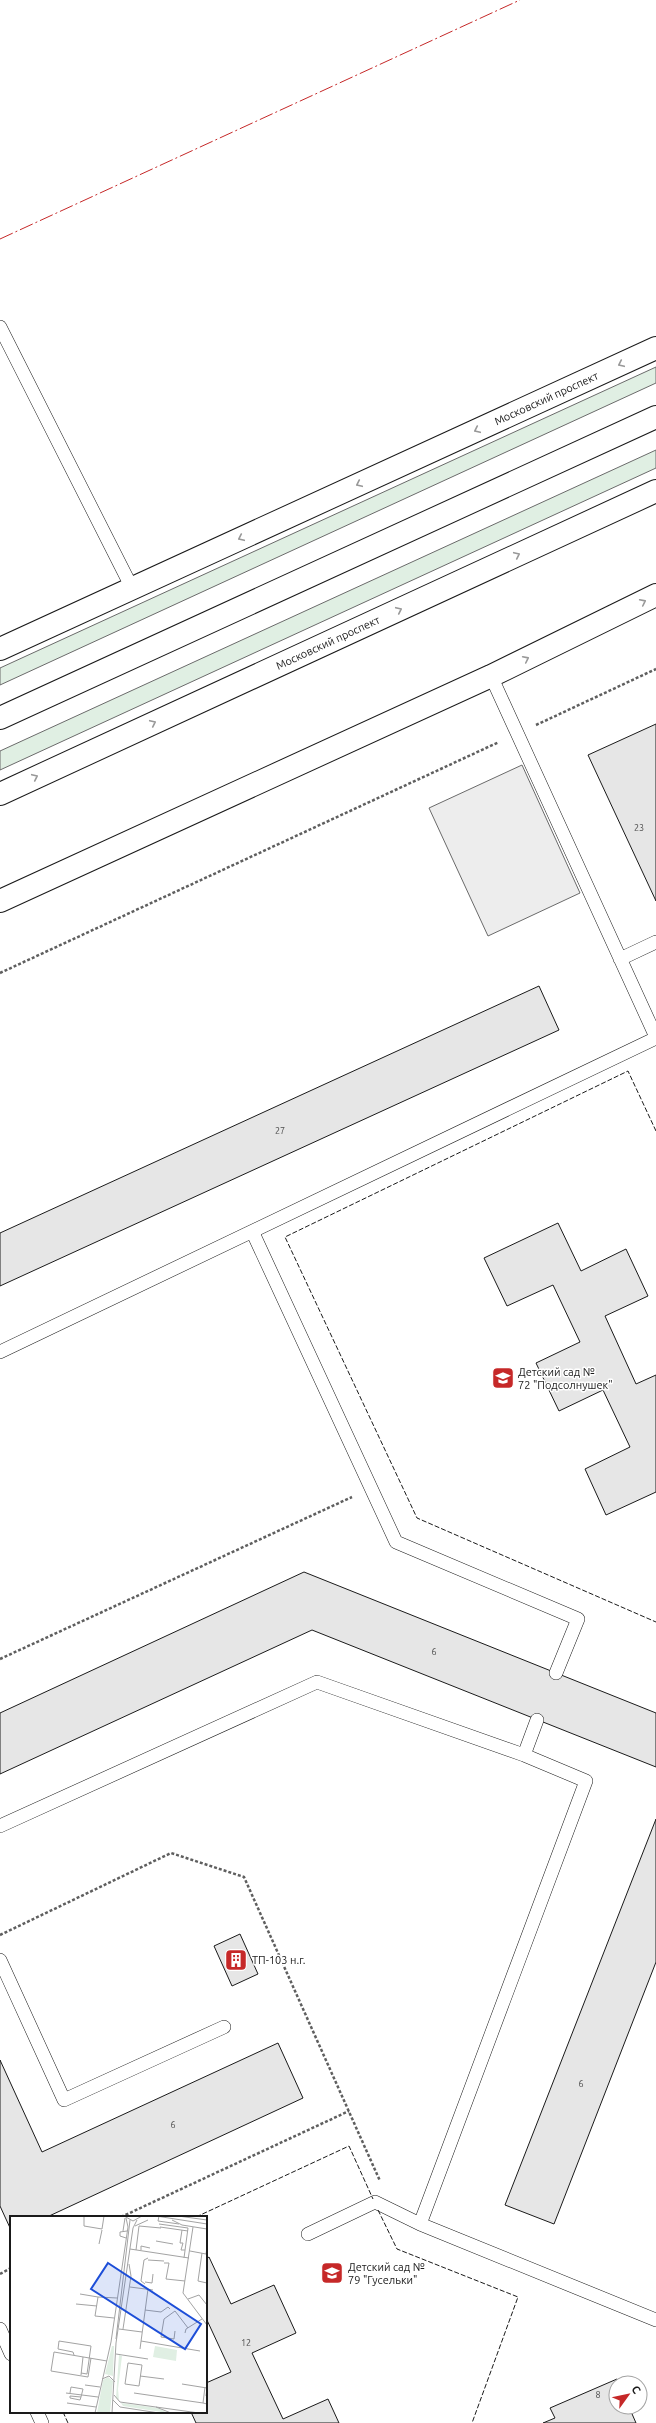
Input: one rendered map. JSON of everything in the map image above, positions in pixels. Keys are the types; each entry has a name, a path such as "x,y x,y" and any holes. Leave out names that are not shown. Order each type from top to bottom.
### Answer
{"main road":[{"name":"Московский проспект","path":"0,649 656,348"},
{"path":"0,718 656,417"},
{"name":"Московский проспект","path":"0,794 656,491"},
{"path":"0,901 491,676 656,595"}],"lane":[{"path":"0,327 132,588"},
{"path":"0,1352 252,1233 656,1038 491,676"},
{"path":"620,959 656,942"},
{"path":"252,1233 396,1542 578,1619 556,1673"},
{"path":"0,1826 317,1682 524,1755 586,1781 420,2224"},
{"path":"524,1755 537,1720"},
{"path":"0,1960 64,2100 224,2027"},
{"path":"308,2234 375,2202 420,2224 656,2320"},
{"path":"0,2329 10,2352"},
{"path":"37,2413 42,2423"}],"path":[{"path":"0,973 656,669"},
{"path":"0,1658 372,1489"},
{"path":"0,1935 171,1853 244,1877 382,2186"},
{"path":"123,2216 349,2111"},
{"path":"0,2274 10,2269"}],"green space":[{"path":"656,367 656,383 0,685 0,668"},
{"path":"656,450 656,468 0,770 0,751"}],"shaded area":[{"path":"522,765 580,893 488,936 429,808"}],"building":[{"path":"656,724 656,901 588,755"},
{"path":"539,986 559,1030 0,1286 0,1233"},
{"path":"558,1223 581,1271 626,1249 648,1296 605,1316 636,1384 656,1375 656,1492 606,1515 585,1469 630,1447 603,1390 559,1411 536,1363 580,1342 553,1285 507,1306 484,1258"},
{"path":"304,1572 656,1713 656,1767 312,1630 0,1774 0,1713"},
{"path":"656,1819 656,1962 554,2224 505,2205"},
{"name":"ТП-103 н.г.","path":"240,1934 258,1974 232,1986 214,1946"},
{"path":"278,2043 303,2098 49,2216 10,2216 10,2228 0,2206 0,2060 42,2152"},
{"path":"209,2257 231,2304 274,2285 296,2333 252,2353 283,2419 328,2399 339,2423 196,2423 191,2413 207,2413 207,2383 231,2372 207,2320 207,2258"},
{"path":"608,2383 608,2415 632,2415 636,2423 543,2423 555,2418 550,2408"}],"fence":[{"path":"656,1131 628,1071 285,1237 417,1518 656,1622"},
{"path":"198,2216 349,2146 373,2199"},
{"path":"378,2210 397,2249 518,2297 472,2423"},
{"path":"63,2413 68,2423"}],"power":[{"path":"0,239 520,0"}],"place":[{"name":"Детский сад № 72 \"Подсолнушек\"","path":"503,1378"},
{"name":"ТП-103 н.г.","path":"236,1960"},
{"name":"Детский сад № 79 \"Гусельки\"","path":"332,2273"}]}
